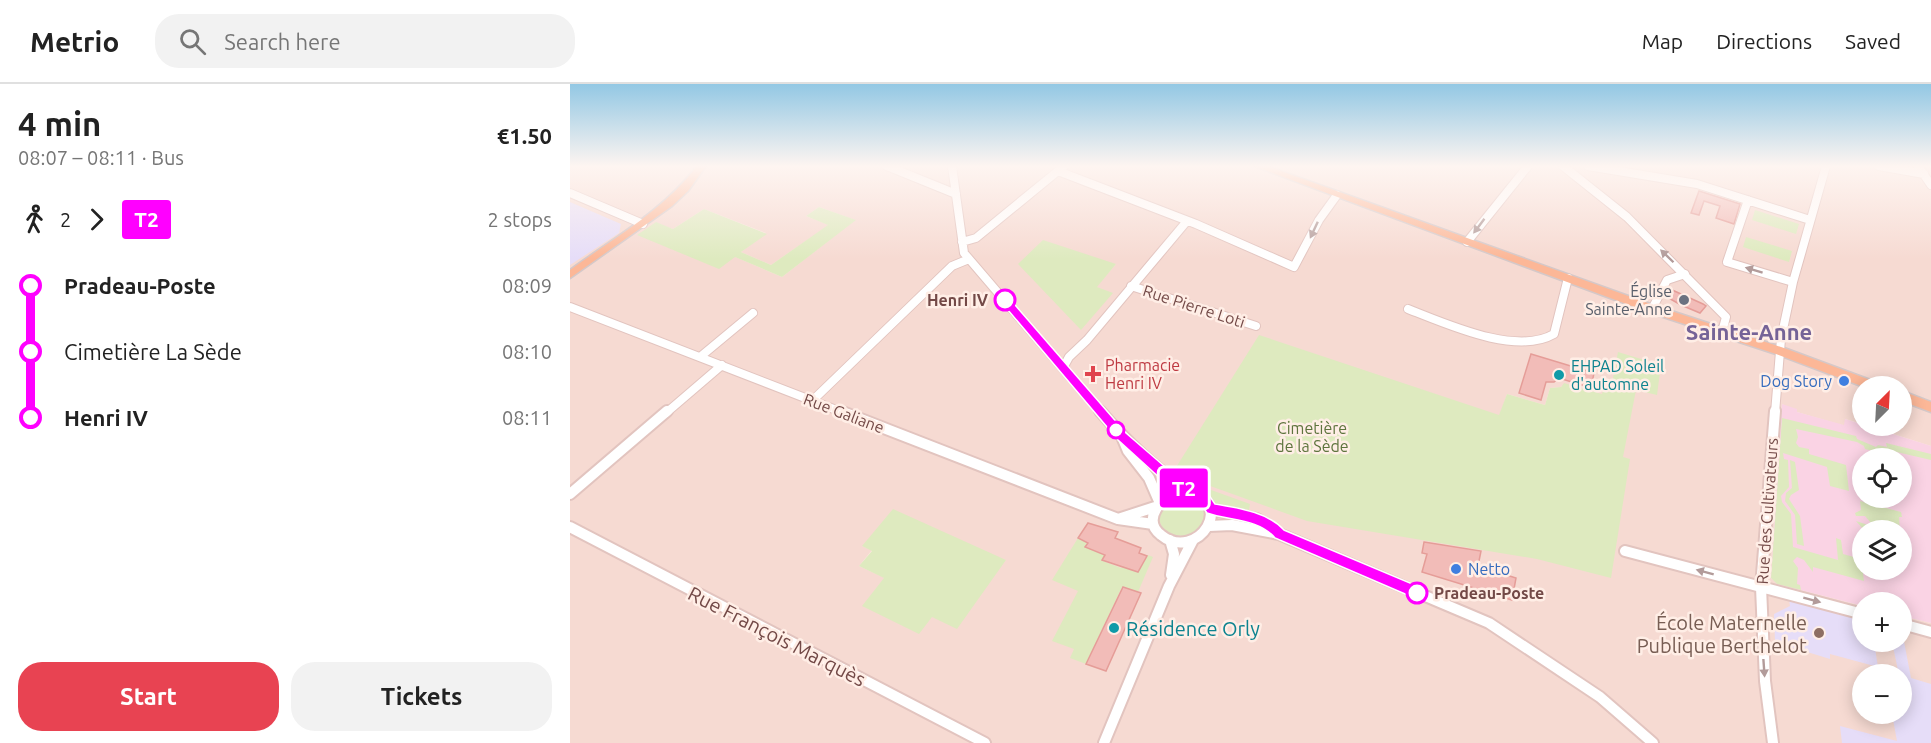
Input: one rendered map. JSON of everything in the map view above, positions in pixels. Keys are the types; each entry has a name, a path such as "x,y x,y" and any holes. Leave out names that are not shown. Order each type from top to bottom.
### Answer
{"main road":[{"path":"570,275 678,197"},
{"path":"1342,197 1652,309 1780,351 1852,378"},
{"path":"1912,400 1931,407"}],"street":[{"path":"579,197 643,224"},
{"path":"956,197 964,253 1122,437 1166,476 1187,490 1203,496 1211,509 1209,526 1193,540 1169,586 1104,743"},
{"path":"962,242 976,238 1027,197"},
{"path":"1128,197 1294,267 1320,217 1336,197"},
{"path":"1467,242 1503,197"},
{"path":"1602,197 1627,217 1726,317 1722,332"},
{"path":"1737,197 1810,220"},
{"name":"Rue des Cultivateurs","path":"1773,743 1765,681 1761,587 1765,526 1780,351 1794,282 1817,197"},
{"path":"1748,200 1727,262 1794,282"},
{"path":"1063,368 1069,357 1087,340 1187,221"},
{"path":"812,401 952,266 969,259"},
{"path":"1652,309 1667,280 1685,274"},
{"path":"1408,309 1488,337 1530,341 1547,340 1554,334 1568,278"},
{"name":"Rue Pierre Loti","path":"1131,286 1256,327"},
{"name":"Rue Galiane","path":"570,307 1118,519 1153,524"},
{"path":"700,357 753,313"},
{"path":"570,494 722,365"},
{"path":"1122,437 1128,451 1149,478 1157,504 1153,524 1162,536 1170,540 1193,540"},
{"path":"1118,519 1157,504 1172,492 1187,490"},
{"path":"1211,509 1245,515 1274,528 1279,534"},
{"path":"1209,526 1232,525 1279,534 1489,623 1600,697 1653,743"},
{"name":"Rue François Marquès","path":"570,527 985,743"},
{"path":"1169,586 1174,554 1170,540"},
{"path":"1625,551 1852,611"},
{"path":"1912,627 1931,632"}],"shaded area":[{"path":"570,197 1931,197 1931,446 1900,436 1912,436 1912,376 1852,376 1852,421 1845,419 1845,426 1797,412 1782,404 1771,578 1777,584 1852,603 1852,652 1912,652 1912,618 1931,623 1931,743 570,743","holes":["819,207 855,220 782,277 656,223 673,229 704,209 766,233 741,252 771,265 829,225 806,216","1018,264 1116,264 1096,287 1113,294","1661,365 1636,389 1500,415 1507,394 1545,405 1550,388 1561,387 1564,384 1603,395","862,546 1006,560 932,617 885,578 859,566 872,550"]},
{"path":"570,202 621,224 619,233 570,265"},
{"path":"1782,404 1797,409 1797,412 1844,425 1845,419 1852,421 1852,436 1899,436 1931,446 1931,623 1912,618 1912,592 1852,592 1852,603 1777,584 1771,578"},
{"name":"École Maternelle Publique Berthelot","path":"1789,599 1852,617 1852,652 1876,652 1878,664 1867,664 1830,654 1830,659 1775,642 1774,614 1790,606"},
{"path":"1894,652 1906,652 1908,664 1897,664"},
{"path":"1912,678 1931,684 1931,743 1842,743 1840,726 1897,741 1894,724 1912,724"}],"green space":[{"path":"819,207 856,220 782,277 735,257 719,269 637,235 656,222 673,229 704,209 767,234 741,252 771,265 828,225 806,216"},
{"path":"1755,210 1799,224 1796,234 1752,220"},
{"path":"1746,237 1792,251 1789,262 1743,247"},
{"path":"1043,240 1116,264 1097,287 1113,293 1081,330 1018,264"},
{"name":"Cimetière de la Sède","path":"1259,335 1499,415 1507,394 1545,405 1550,388 1561,387 1564,383 1602,394 1604,387 1611,388 1618,352 1661,365 1657,395 1636,390 1623,457 1630,459 1611,578 1537,559 1307,521 1177,474 1175,469"},
{"path":"1782,418 1856,436 1857,439 1876,447 1878,445 1887,447 1886,443 1906,448 1865,448 1857,442 1796,429 1798,437 1796,443 1799,447 1809,449 1809,454 1846,465 1849,491 1830,486 1827,467 1783,453 1784,459 1788,460 1789,487 1781,496 1782,502 1791,514 1793,547 1838,560 1836,538 1841,540 1843,554 1852,556 1852,578 1813,567 1813,572 1804,560 1797,557 1793,561 1798,568 1797,584 1800,585 1801,590 1777,584 1771,578"},
{"path":"1912,449 1931,454 1931,460 1912,456"},
{"path":"1790,460 1795,462 1799,490 1789,499 1800,516 1804,546 1797,544 1795,515 1785,501 1786,493 1792,488"},
{"path":"1200,486 1250,504 1249,510 1216,504 1210,495 1199,488"},
{"path":"1181,495 1189,496 1205,507 1207,520 1193,536 1167,532 1159,519 1161,510 1166,504"},
{"path":"1861,508 1886,508 1901,512 1902,517 1899,517 1899,520 1868,520 1865,516 1856,516 1855,513"},
{"path":"893,509 1006,560 957,629 932,617 919,634 862,606 884,578 859,566 872,551 862,546"},
{"path":"1078,538 1088,543 1085,547 1105,555 1103,561 1121,568 1123,566 1138,572 1148,555 1153,557 1138,592 1122,587 1086,664 1070,658 1074,649 1052,641 1078,591 1052,580"}],"building":[{"path":"1697,197 1717,197 1740,204 1734,224 1716,218 1720,206 1704,201 1699,215 1691,213"},
{"name":"Église Sainte-Anne","path":"1670,289 1706,306 1700,313 1681,305 1665,296"},
{"name":"EHPAD Soleil d'automne","path":"1531,354 1594,373 1591,388 1559,378 1554,382 1546,382 1541,400 1519,393"},
{"name":"Résidence Orly","path":"1088,523 1118,532 1115,538 1141,548 1139,553 1147,556 1138,572 1102,560 1105,555 1085,547 1088,543 1078,538"},
{"name":"Netto","path":"1424,542 1481,551 1478,566 1516,578 1512,600 1485,592 1485,595 1473,591 1474,588 1422,572 1427,554 1422,553"},
{"name":"Résidence Orly","path":"1123,587 1141,593 1106,671 1086,664"}],"bus line":[{"name":"T2","path":"1005,300 1122,437 1136,447 1166,476 1187,490 1203,496 1211,509 1245,515 1274,528 1279,534 1417,593"}],"place":[{"name":"Henri IV","path":"1005,300"},
{"name":"Église Sainte-Anne","path":"1684,300"},
{"name":"Pharmacie Henri IV","path":"1093,374"},
{"name":"EHPAD Soleil d'automne","path":"1559,375"},
{"name":"Dog Story","path":"1844,381"},
{"name":"Netto","path":"1456,569"},
{"name":"Pradeau-Poste","path":"1417,593"},
{"name":"Résidence Orly","path":"1114,628"},
{"name":"École Maternelle Publique Berthelot","path":"1819,633"}],"district":[{"name":"Sainte-Anne","path":"1749,331"}]}
